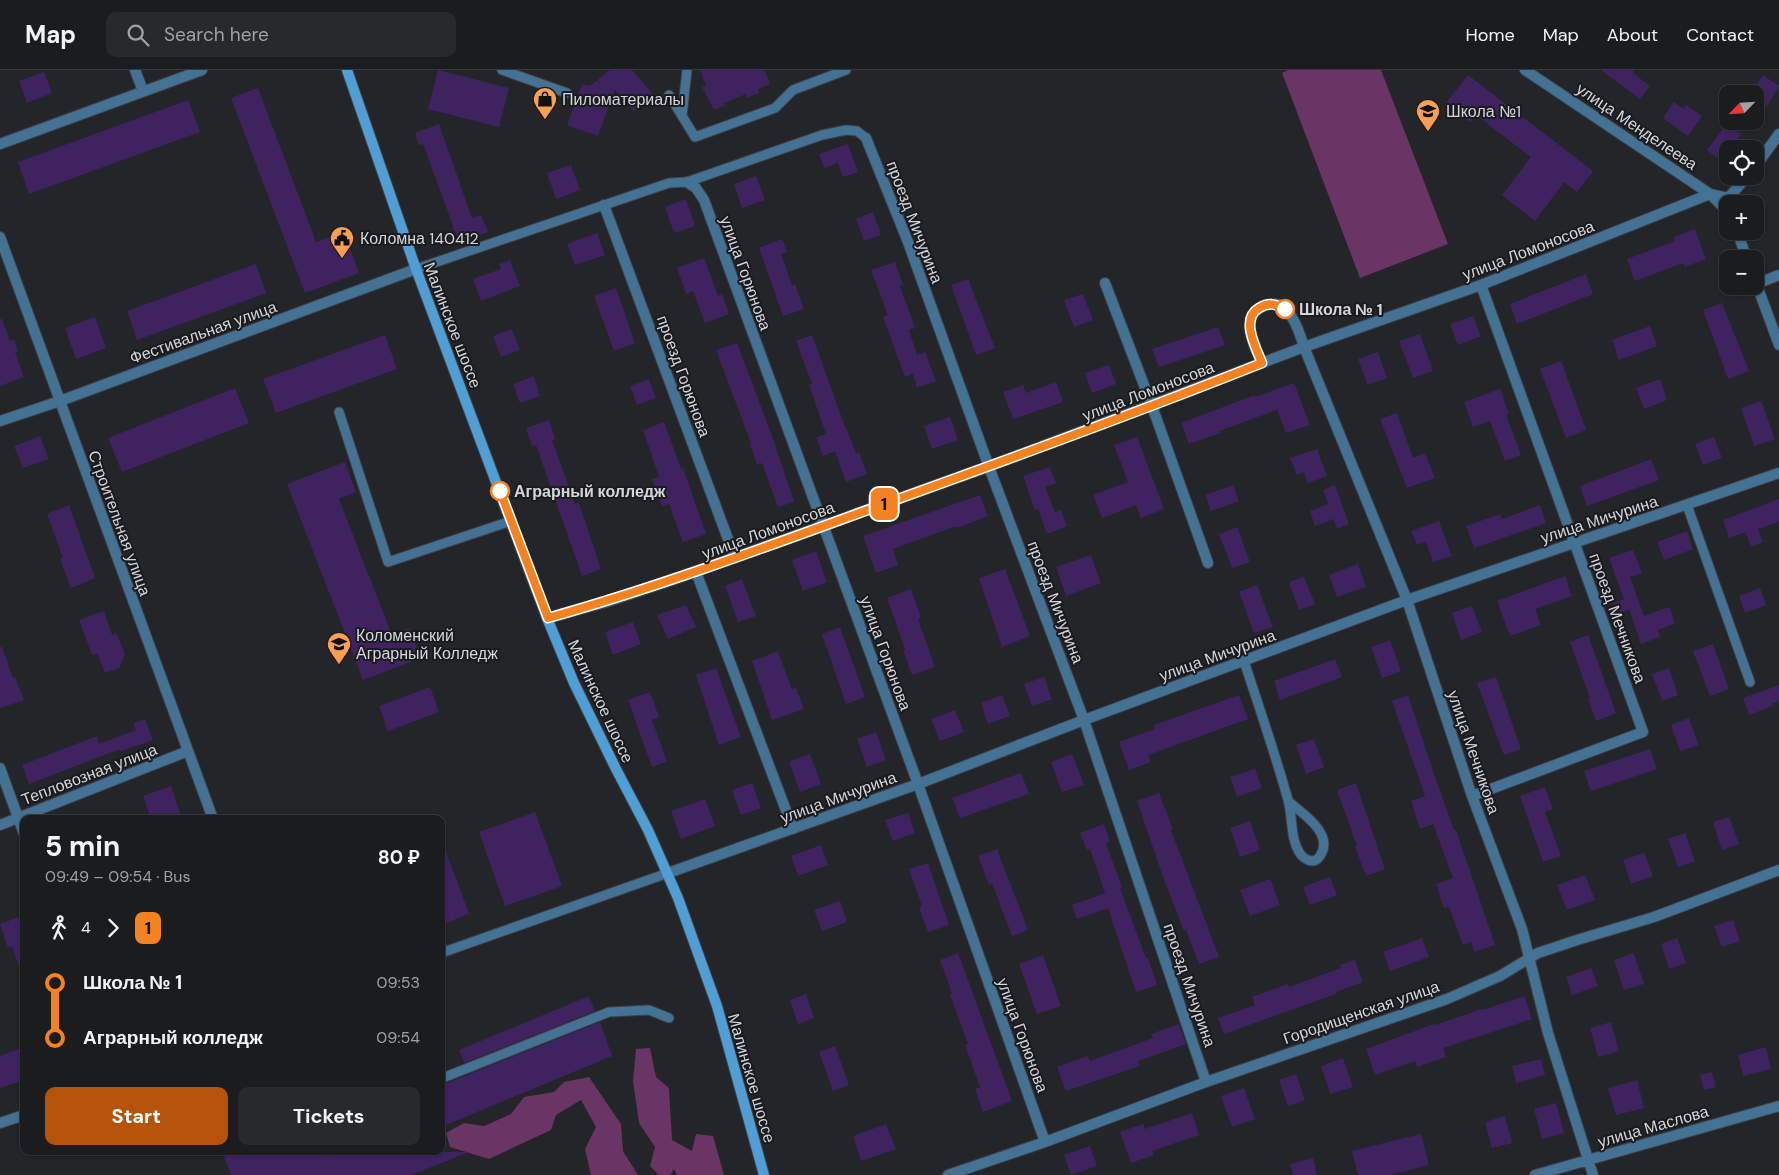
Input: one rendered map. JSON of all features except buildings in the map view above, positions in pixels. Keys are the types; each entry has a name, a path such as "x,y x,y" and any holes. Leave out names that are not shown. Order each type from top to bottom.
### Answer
{"main road":[{"name":"Малинское шоссе","path":"347,70 416,269 548,618 574,683 668,873 717,1006 764,1175"}],"street":[{"path":"135,70 142,91"},
{"path":"0,144 202,70"},
{"name":"улица Менделеева","path":"1525,70 1710,194 1719,203"},
{"path":"1764,155 1779,134"},
{"name":"проезд Мичурина","path":"866,138 908,242 989,467 1084,720 1206,1082"},
{"name":"улица Горюнова","path":"686,182 696,188 704,200 918,784 1045,1142"},
{"name":"улица Ломоносова","path":"548,618 606,602 696,572 989,467 1304,347 1481,285 1710,194 1728,198 1740,185"},
{"name":"проезд Горюнова","path":"604,205 735,558"},
{"name":"Строительная улица","path":"0,237 212,815"},
{"name":"Фестивальная улица","path":"0,421 60,401 416,269"},
{"path":"1764,280 1779,275"},
{"path":"1105,282 1208,563"},
{"name":"проезд Мечникова","path":"1472,796 1644,732 1481,285"},
{"path":"1761,295 1779,345"},
{"name":"улица Мечникова","path":"1262,363 1252,335 1251,318 1256,310 1266,305 1274,304 1285,309 1298,329 1407,600 1472,796 1522,929 1548,1034 1590,1160 1593,1175"},
{"name":"улица Мичурина","path":"668,873 918,784 1407,600 1779,473"},
{"path":"696,572 793,829"},
{"name":"Тепловозная улица","path":"26,815 188,751"},
{"path":"0,768 20,823"},
{"name":"Тепловозная улица","path":"0,825 18,818"},
{"name":"Городищенская улица","path":"948,1175 1045,1142 1206,1082 1447,999 1500,976 1538,953 1654,917 1779,870"},
{"name":"улица Маслова","path":"1535,1175 1779,1106"},
{"path":"0,1123 20,1116"}],"lane":[{"path":"502,70 519,73 567,93"},
{"path":"682,116 687,70"},
{"path":"669,95 695,137 775,108 793,90 846,70"},
{"path":"416,269 669,183 686,182 838,131 857,131 866,138"},
{"path":"339,412 388,562 511,521"},
{"path":"1687,505 1750,682"},
{"path":"1244,661 1289,802 1295,842 1304,858 1310,861 1318,860 1322,854 1323,844 1318,827 1289,802"},
{"path":"445,952 668,873"},
{"path":"445,1077 609,1012 649,1010 669,1018"}],"shaded area":[{"path":"1288,70 1381,70 1448,244 1360,278 1282,73"},
{"path":"650,1048 656,1077 669,1088 672,1140 692,1151 696,1134 713,1136 724,1175 677,1175 674,1169 670,1175 659,1175 650,1166 655,1147 639,1123 633,1081 636,1049"},
{"path":"589,1077 621,1124 623,1151 638,1175 591,1175 585,1149 596,1127 581,1100 556,1115 551,1130 489,1159 450,1147 446,1133 464,1123 484,1126 511,1114 524,1097 554,1092 564,1082"}],"bus line":[{"name":"1","path":"500,491 548,618 606,602 680,578 998,463 1262,363 1253,341 1250,328 1251,318 1256,310 1266,305 1274,304 1285,309"}],"place":[{"name":"Пиломатериалы","path":"545,120"},
{"name":"Школа №1","path":"1428,132"},
{"name":"Коломна 140412","path":"342,259"},
{"name":"Школа № 1","path":"1285,309"},
{"name":"Аграрный колледж","path":"500,491"},
{"name":"Коломенский Аграрный Колледж","path":"339,665"}]}
